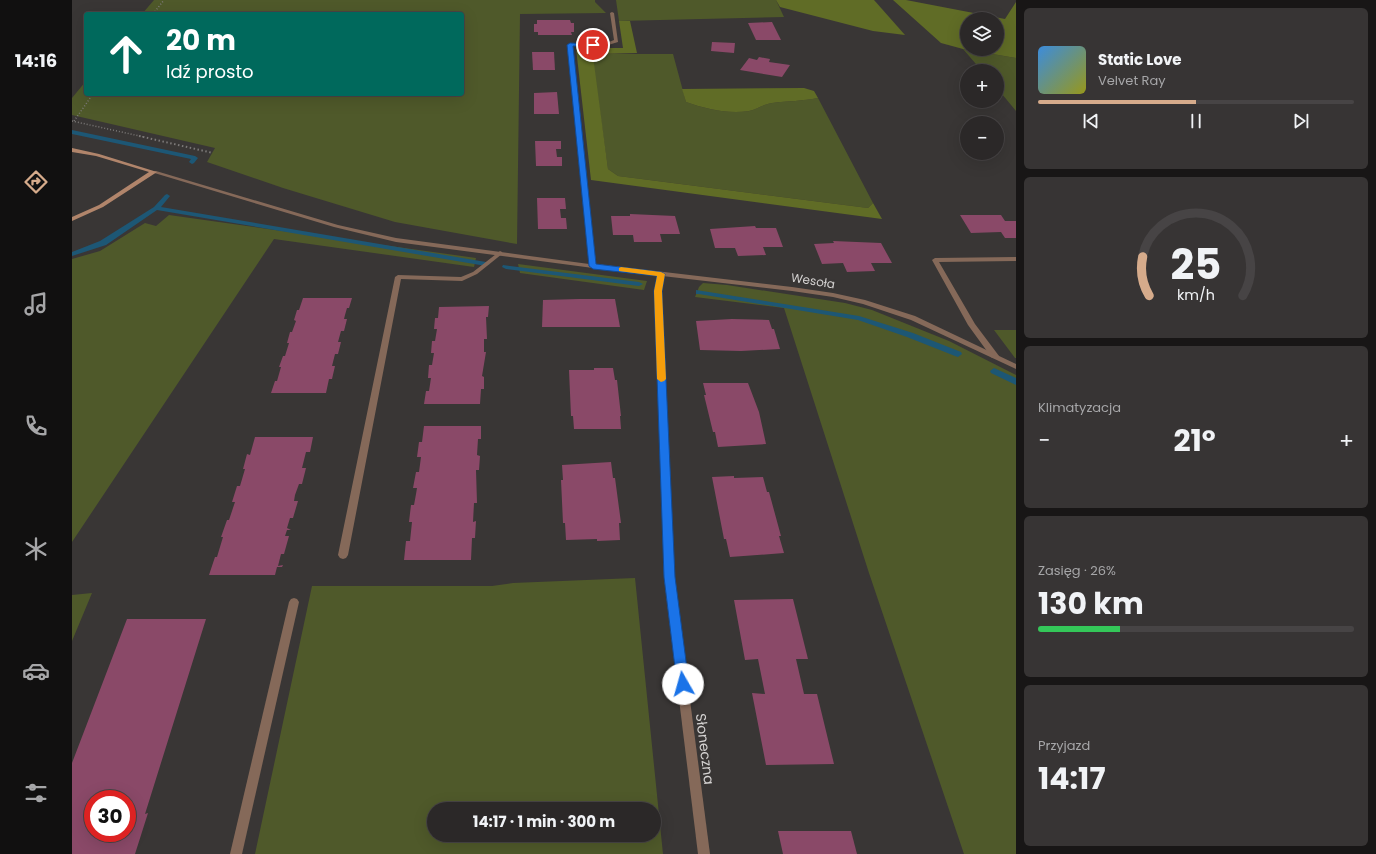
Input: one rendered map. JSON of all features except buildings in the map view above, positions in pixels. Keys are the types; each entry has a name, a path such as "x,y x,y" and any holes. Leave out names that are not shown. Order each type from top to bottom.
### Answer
{"street":[{"path":"593,266 570,45 605,45 616,41 612,13"},
{"path":"72,150 97,155 154,172"},
{"path":"72,219 101,206 154,172"},
{"name":"Wesoła","path":"154,172 336,226 396,240 593,266 792,289 833,295 865,302 913,318 1016,367"},
{"path":"343,555 398,277 462,279 475,273 500,253"},
{"path":"995,356 972,325 935,260 1016,259"},
{"name":"Słoneczna","path":"661,274 658,291 669,577 704,854"},
{"path":"236,854 294,602"}],"path":[{"path":"155,12 164,0"},
{"path":"92,96 73,121 213,153"}],"green space":[{"path":"154,0 595,0 595,2 606,13 520,14 517,244 395,222 283,188 207,162 215,148 72,115 72,98 84,83 84,96 464,96 464,12 144,12"},
{"path":"616,0 776,0 784,17 619,21"},
{"path":"776,0 874,0 905,35 873,31 780,7"},
{"path":"893,0 906,0 969,12 960,12 960,48 941,43"},
{"path":"1016,2 1016,58 1004,56 1004,19"},
{"path":"619,21 630,21 637,53 599,54 593,56 608,169 618,176 868,208 873,203 882,219 591,180 576,48 623,48"},
{"path":"598,54 673,54 686,102 709,109 741,112 778,102 818,98 873,203 868,208 618,176 608,169 592,56"},
{"path":"969,56 1004,56 1016,58 1016,111 1004,96 1004,64 976,64"},
{"path":"804,88 814,91 818,98 766,104 749,111 741,112 709,109 686,102 682,89"},
{"path":"169,215 476,258 474,267 274,239 72,542 72,259 100,251 145,223 156,226"},
{"path":"518,264 647,281 644,290 520,273"},
{"path":"703,283 727,285 845,303 872,310 949,341 1016,375 1016,854 964,854 869,573 784,308 695,297 699,287"},
{"path":"994,330 1016,330 1016,358 1015,358"},
{"path":"635,578 658,802 427,802 427,842 661,842 661,834 663,854 255,854 312,586 492,586 513,583"},
{"path":"92,593 72,641 72,595"}],"waterway":[{"path":"72,132 195,158 192,162"},
{"path":"156,208 167,196"},
{"path":"72,254 103,243 156,208"},
{"path":"156,208 486,264"},
{"path":"506,267 639,284"},
{"path":"699,292 859,318 910,335 958,354"},
{"path":"994,371 1016,382"}],"slow traffic":[{"path":"621,270 661,274 658,291 661,379"}],"route":[{"path":"593,45 570,45 593,266 661,274 658,291 669,577 683,684"}]}
